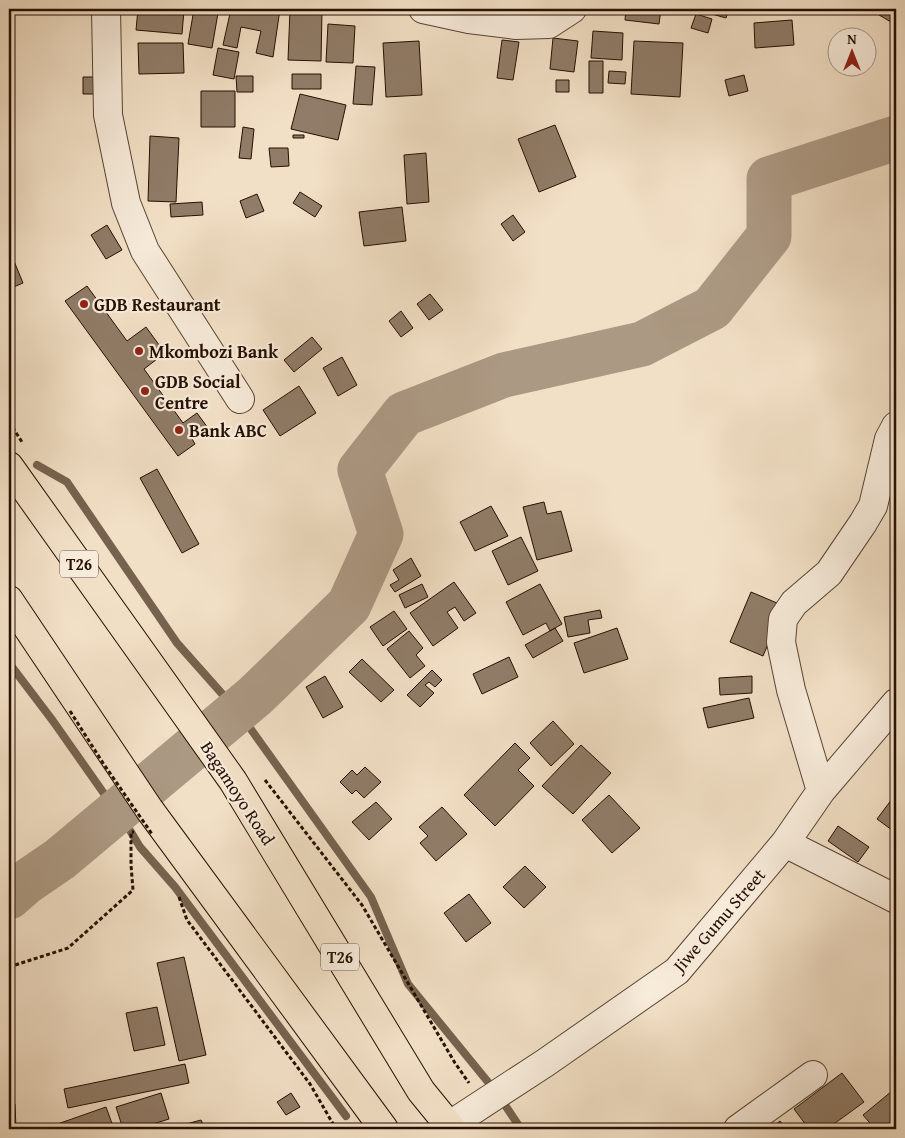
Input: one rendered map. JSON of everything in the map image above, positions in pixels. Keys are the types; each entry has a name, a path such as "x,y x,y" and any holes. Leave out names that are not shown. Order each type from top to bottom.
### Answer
{"highway":[{"name":"Bagamoyo Road","path":"9,466 233,781 421,1091 451,1127"},
{"path":"9,600 75,709 153,830 375,1125"}],"street":[{"path":"106,9 108,115 126,203 146,251 240,399"},
{"path":"423,9 516,25 549,24 572,9"},
{"path":"821,791 791,690 781,642 783,619 794,603 829,572 873,506 888,439 896,426"},
{"name":"Jiwe Gumu Street","path":"451,1127 497,1093 545,1063 677,971 785,843 821,791 896,703"},
{"path":"785,843 896,899"},
{"path":"738,1129 813,1075"}],"path":[{"path":"75,709 103,763 153,830"},
{"path":"9,967 68,948 133,890 130,865 131,832 153,830"},
{"path":"178,895 187,920 310,1084 336,1129"},
{"path":"362,905 455,1063 484,1104"}],"building":[{"path":"16,9 37,9 36,12"},
{"path":"138,9 184,10 182,34 136,30"},
{"path":"194,9 218,13 212,48 188,44"},
{"path":"231,9 280,9 273,57 256,53 261,31 241,27 237,48 223,45"},
{"path":"512,9 528,9 526,14 512,11"},
{"path":"626,9 661,9 659,24 625,20"},
{"path":"694,9 729,9 726,18"},
{"path":"869,9 896,9 896,25"},
{"path":"290,10 322,11 321,61 288,60"},
{"path":"696,14 712,19 708,33 691,28"},
{"path":"792,20 794,45 755,48 754,23"},
{"path":"328,24 355,26 353,63 326,62"},
{"path":"593,31 623,33 622,60 591,58"},
{"path":"553,38 578,41 574,72 550,69"},
{"path":"502,40 519,42 513,80 497,78"},
{"path":"419,41 422,95 386,97 383,43"},
{"path":"634,41 683,43 680,97 631,94"},
{"path":"138,43 183,43 184,73 139,74"},
{"path":"218,48 239,52 234,79 213,75"},
{"path":"589,61 603,61 603,93 589,93"},
{"path":"356,66 375,67 372,105 353,104"},
{"path":"609,71 626,72 625,84 608,83"},
{"path":"292,74 321,74 321,89 292,89"},
{"path":"744,75 748,91 729,96 725,80"},
{"path":"236,76 253,76 253,92 237,92"},
{"path":"83,77 100,77 100,94 83,94"},
{"path":"556,80 569,80 569,92 556,92"},
{"path":"201,91 235,91 235,127 201,127"},
{"path":"300,94 346,105 338,140 291,129"},
{"path":"555,125 576,177 539,192 518,139"},
{"path":"243,127 254,129 251,159 239,158"},
{"path":"293,135 304,135 304,138 293,138"},
{"path":"150,136 179,138 176,202 148,201"},
{"path":"269,148 288,148 289,166 271,167"},
{"path":"426,153 429,202 407,204 404,155"},
{"path":"300,192 322,206 315,217 293,203"},
{"path":"257,194 264,211 246,218 240,201"},
{"path":"202,202 203,215 171,217 170,204"},
{"path":"402,207 406,241 364,246 359,212"},
{"path":"513,215 525,232 513,241 501,224"},
{"path":"107,225 122,250 106,259 91,235"},
{"path":"9,249 23,283 9,289"},
{"name":"GDB Social Centre","path":"87,286 127,341 146,327 165,353 144,369 183,423 197,413 208,428 192,439 195,444 178,456 65,301"},
{"path":"430,294 443,310 429,320 417,304"},
{"path":"401,311 413,328 401,337 389,321"},
{"path":"312,337 322,349 294,372 284,360"},
{"path":"342,357 357,385 338,396 323,368"},
{"path":"299,386 316,413 280,436 263,410"},
{"path":"157,469 199,544 182,553 140,478"},
{"path":"544,502 547,514 561,511 572,551 537,560 523,507"},
{"path":"491,506 508,536 475,551 460,522"},
{"path":"521,537 538,571 508,585 492,551"},
{"path":"411,558 421,576 395,592 390,585 399,580 393,570"},
{"path":"454,582 476,613 464,621 455,607 447,612 458,628 433,646 410,613"},
{"path":"422,584 428,597 405,608 399,595"},
{"path":"540,584 562,624 550,631 546,623 523,635 506,602"},
{"path":"751,592 784,606 763,656 730,642"},
{"path":"600,610 602,618 588,620 590,633 568,637 564,617"},
{"path":"394,611 407,629 383,646 370,627"},
{"path":"555,628 563,641 533,658 525,645"},
{"path":"617,628 628,659 584,673 574,643"},
{"path":"409,631 423,648 416,655 425,666 410,678 387,649"},
{"path":"509,657 518,677 482,694 473,674"},
{"path":"362,659 394,690 381,702 349,672"},
{"path":"432,670 442,680 435,687 429,682 425,685 434,693 420,707 407,695"},
{"path":"325,676 343,707 323,718 306,687"},
{"path":"752,676 752,693 720,695 719,678"},
{"path":"749,698 754,718 708,728 703,708"},
{"path":"553,721 574,744 551,766 530,743"},
{"path":"515,743 530,758 518,770 534,786 495,826 464,795"},
{"path":"581,745 611,773 573,814 542,786"},
{"path":"365,767 381,782 364,798 356,790 352,794 340,782 352,770 357,775"},
{"path":"609,795 640,828 612,853 582,820"},
{"path":"896,796 896,833 877,819"},
{"path":"376,802 392,819 369,840 352,822"},
{"path":"442,807 467,834 436,861 420,843 428,836 419,827"},
{"path":"838,826 869,847 858,862 828,841"},
{"path":"525,866 546,887 524,908 503,887"},
{"path":"469,894 491,923 466,942 444,913"},
{"path":"184,957 206,1055 179,1061 157,963"},
{"path":"157,1007 165,1045 134,1051 126,1013"},
{"path":"185,1064 189,1083 68,1108 64,1089"},
{"path":"842,1073 864,1102 827,1129 809,1129 794,1109"},
{"path":"892,1091 896,1096 896,1129 875,1129 863,1115"},
{"path":"161,1093 169,1119 137,1129 123,1129 116,1107"},
{"path":"291,1093 300,1107 286,1115 277,1102"},
{"path":"9,1104 15,1104 16,1129 9,1129"},
{"path":"106,1107 114,1129 50,1129 49,1127"},
{"path":"201,1120 205,1129 168,1129"},
{"path":"780,1121 787,1129 770,1129"}],"waterway":[{"path":"9,897 25,883 60,859 255,696 349,605 381,534 360,470 404,414 504,375 642,344 712,308 769,236 769,179 896,138"},
{"path":"37,465 67,482 177,643 240,714 371,897 408,984 497,1093 521,1129"},
{"path":"9,663 53,721 140,847 175,887 346,1116"}],"place":[{"name":"GDB Restaurant","path":"84,304"},
{"name":"Mkombozi Bank","path":"139,351"},
{"name":"GDB Social Centre","path":"145,391"},
{"name":"Bank ABC","path":"179,430"}]}
